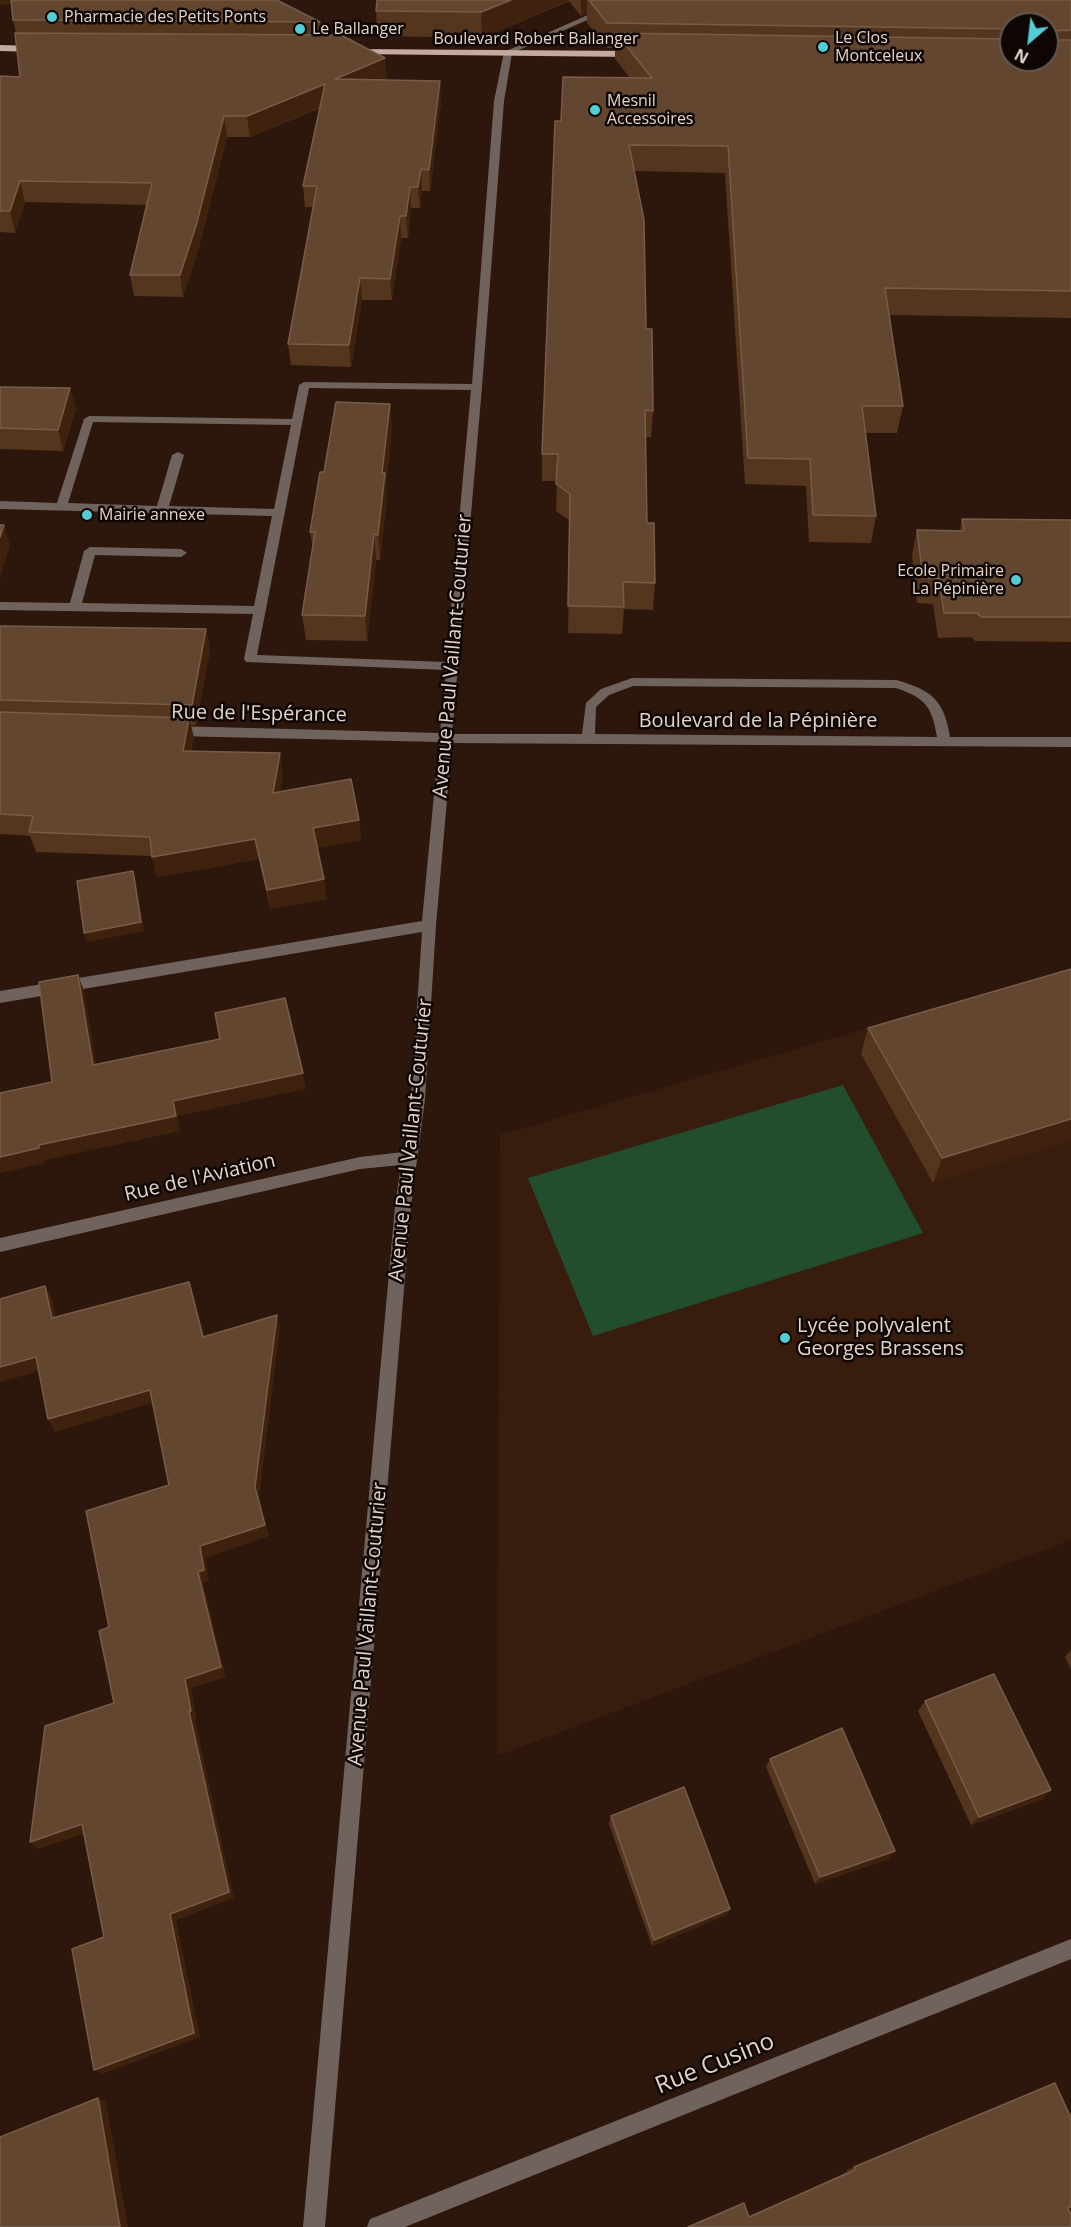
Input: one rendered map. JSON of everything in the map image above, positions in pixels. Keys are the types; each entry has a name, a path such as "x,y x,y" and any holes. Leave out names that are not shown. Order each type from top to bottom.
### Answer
{"main road":[{"path":"0,48 47,49"},
{"name":"Boulevard Robert Ballanger","path":"339,52 639,54"}],"street":[{"path":"508,52 629,0"},
{"name":"Avenue Paul Vaillant-Couturier","path":"314,2227 403,1206 418,1099 429,925 477,387 499,101 508,52"},
{"path":"453,666 250,659 304,385 477,387"},
{"path":"61,507 89,419 297,422"},
{"path":"162,510 178,455"},
{"path":"0,505 279,513"},
{"path":"75,607 90,551 181,553"},
{"path":"0,606 260,610"},
{"path":"588,739 590,706 605,692 632,682 896,684 921,691 940,713 944,742"},
{"name":"Rue de l'Espérance","path":"166,731 445,738"},
{"name":"Boulevard de la Pépinière","path":"445,738 1071,742"},
{"path":"0,998 429,925"},
{"name":"Rue de l'Aviation","path":"0,1245 360,1163 410,1158"},
{"name":"Rue Cusino","path":"378,2227 1071,1949"}],"shaded area":[{"name":"Lycée polyvalent Georges Brassens","path":"1071,969 1071,1540 497,1756 500,1135"}],"green space":[{"path":"843,1085 923,1233 593,1336 528,1178"}],"building":[{"path":"11,0 277,0 320,22 13,20"},
{"path":"377,0 511,0 481,12 376,11"},
{"path":"589,0 1071,0 1071,30 1059,30 1059,12 999,12 999,29 607,23"},
{"path":"15,33 341,35 385,58 335,79 440,81 429,170 421,169 418,187 410,187 406,216 400,216 390,279 360,278 349,345 288,344 317,186 303,186 325,84 247,116 224,116 196,226 180,275 130,275 152,183 20,181 10,211 0,211 0,76 20,77"},
{"path":"616,33 999,39 999,72 1059,72 1059,40 1071,40 1071,291 885,288 903,406 862,406 876,516 813,515 810,459 748,458 728,146 629,145 644,220 646,329 652,329 653,411 645,410 647,523 654,523 655,583 623,582 624,607 568,606 570,494 556,484 558,454 542,454 555,121 561,121 563,77 652,78"},
{"path":"0,387 70,388 58,430 0,428"},
{"path":"336,402 390,404 378,535 374,534 365,616 302,615 315,532 310,532 320,472 324,472"},
{"path":"962,519 1071,520 1071,617 981,617 977,613 944,613 939,579 923,578 917,530 964,531"},
{"path":"0,525 4,525 0,537"},
{"path":"0,626 206,629 192,705 0,700"},
{"path":"0,712 189,718 183,751 280,753 273,793 351,779 359,820 313,828 324,879 267,890 255,839 152,857 150,837 29,832 33,816 0,814"},
{"path":"133,871 141,922 84,933 77,881"},
{"path":"1071,969 1071,1119 942,1158 868,1028"},
{"path":"78,975 93,1065 220,1039 215,1013 285,998 303,1073 173,1101 176,1116 39,1145 39,1148 0,1157 0,1093 52,1082 39,982"},
{"path":"189,1282 203,1337 277,1315 255,1487 265,1525 200,1546 204,1570 198,1572 221,1667 185,1679 191,1711 189,1711 229,1892 170,1914 194,2033 94,2070 72,1949 104,1937 82,1824 30,1842 45,1726 114,1703 99,1631 109,1627 86,1511 169,1485 150,1390 48,1419 36,1357 0,1367 0,1299 45,1286 52,1318"},
{"path":"994,1674 1051,1790 979,1817 925,1701"},
{"path":"842,1728 895,1851 820,1877 770,1759"},
{"path":"684,1787 730,1909 654,1940 611,1816"},
{"path":"1055,2083 1071,2118 1071,2207 1068,2208 1071,2215 1071,2227 688,2227 744,2203 749,2217 855,2170 854,2167"},
{"path":"98,2098 120,2227 0,2227 0,2137"}],"place":[{"name":"Pharmacie des Petits Ponts","path":"52,17"},
{"name":"Le Ballanger","path":"300,29"},
{"name":"Le Clos Montceleux","path":"823,47"},
{"name":"Mesnil Accessoires","path":"595,110"},
{"name":"Mairie annexe","path":"87,515"},
{"name":"Ecole Primaire La Pépinière","path":"1016,580"},
{"name":"Lycée polyvalent Georges Brassens","path":"785,1338"}]}
